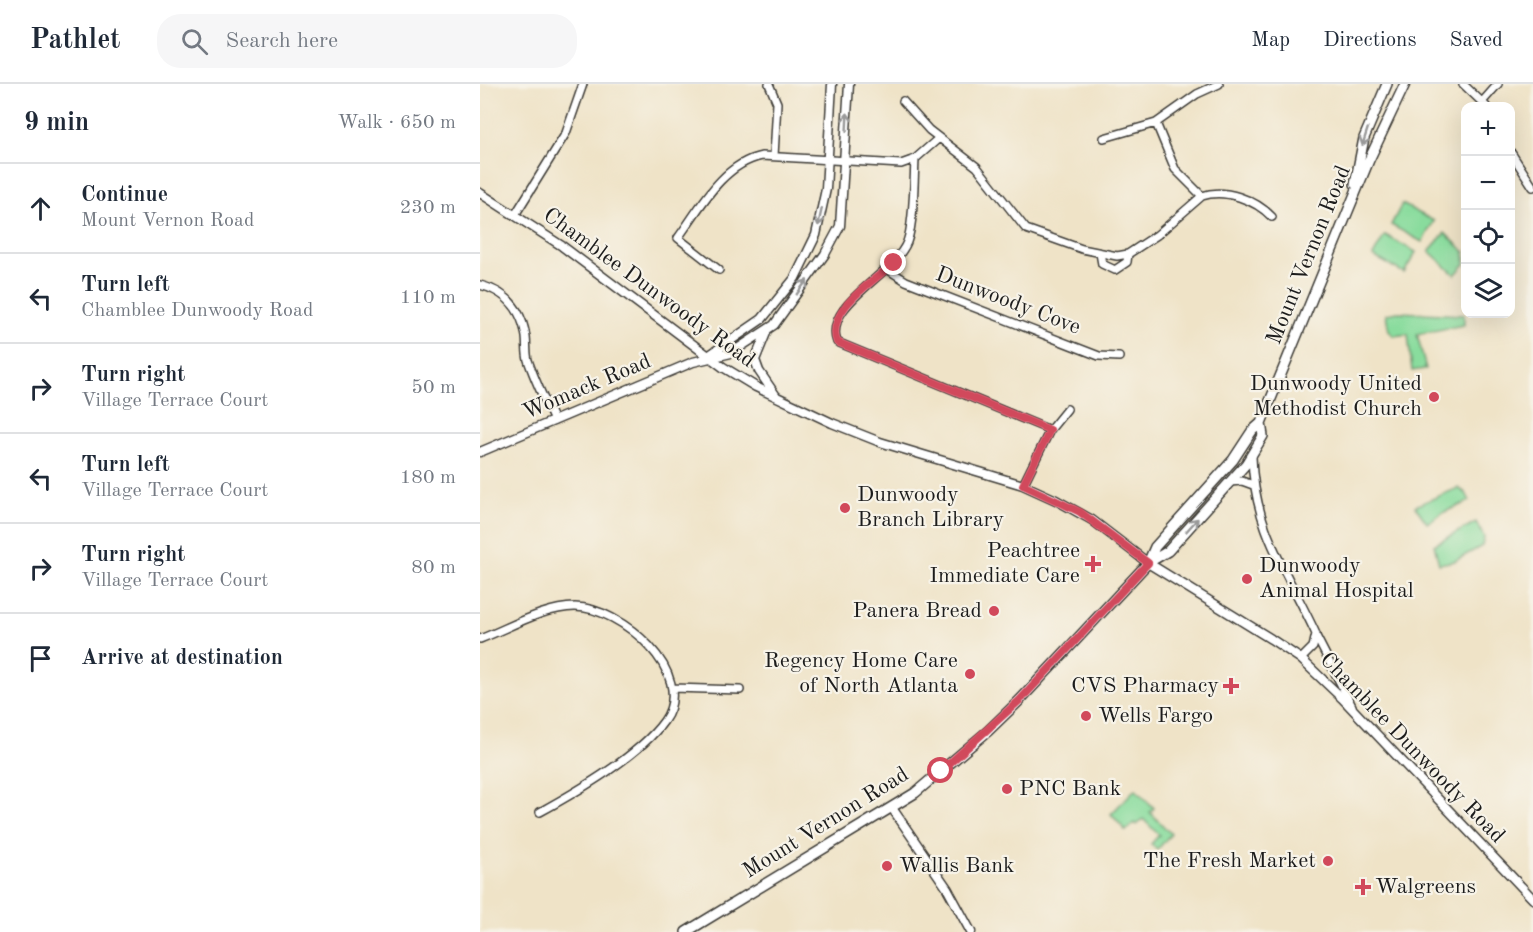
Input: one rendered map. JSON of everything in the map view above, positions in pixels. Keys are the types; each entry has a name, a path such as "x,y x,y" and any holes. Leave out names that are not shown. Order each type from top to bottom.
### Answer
{"main road":[{"path":"1355,192 1356,170 1364,138 1387,84"},
{"name":"Mount Vernon Road","path":"686,932 915,793 988,731 1148,563 1155,547 1233,460 1252,431 1261,423 1355,192 1405,84"},
{"path":"1148,563 1168,551 1252,457 1263,436 1261,423"}],"street":[{"path":"515,215 566,133 583,84"},
{"path":"769,84 777,103 774,156"},
{"path":"708,356 762,319 795,278 816,235 826,189 832,84"},
{"path":"777,397 759,371 755,360 766,333 807,282 840,226 849,84"},
{"path":"1104,138 1156,123 1197,94 1219,84"},
{"path":"1463,84 1482,102"},
{"path":"1485,102 1498,84"},
{"path":"903,101 939,138 977,167 1026,229 1082,249 1117,256 1128,254 1157,235 1202,196 1211,193 1250,200 1263,207 1272,217"},
{"path":"1156,123 1175,169 1202,196"},
{"path":"719,270 678,238 735,166 753,158 774,156 901,164 915,159 939,138"},
{"path":"1514,156 1533,187"},
{"path":"915,159 908,241 887,269 851,301 836,321 833,332 837,342 1050,430"},
{"name":"Chamblee Dunwoody Road","path":"480,193 562,246 708,356 777,397 802,411 880,442 1023,485 1080,512 1148,563 1300,659 1355,711 1533,899"},
{"path":"1100,253 1102,264 1115,270 1127,262 1128,254"},
{"name":"Dunwoody Cove","path":"887,269 906,281 1099,356 1119,357"},
{"path":"480,285 500,293 517,309 523,322 528,359 554,421"},
{"path":"708,356 731,353 766,333"},
{"name":"Womack Road","path":"480,452 708,356"},
{"path":"1023,485 1050,430 1067,409"},
{"path":"1252,457 1253,485 1263,527 1355,711"},
{"path":"1230,482 1242,481 1253,485"},
{"path":"480,639 548,613 573,607 587,608 605,613 623,622 643,640 667,671 672,688 672,701 665,720 650,736 613,766 540,812"},
{"path":"1300,659 1313,647 1316,634"},
{"path":"672,688 740,690"},
{"path":"892,808 947,888 971,932"}],"green space":[{"path":"1402,204 1434,221 1422,242 1391,225"},
{"path":"1445,233 1461,248 1461,268 1455,275 1429,251"},
{"path":"1385,235 1416,252 1404,273 1373,256"},
{"path":"1398,312 1461,315 1461,318 1464,318 1464,325 1417,334 1426,369 1412,371 1408,334 1394,336 1389,331 1386,314"},
{"path":"1458,488 1466,493 1470,501 1442,513 1427,523 1415,506"},
{"path":"1476,522 1484,537 1482,546 1455,561 1439,564 1434,545"},
{"path":"1135,789 1154,808 1150,812 1171,834 1157,850 1151,844 1159,835 1143,819 1137,825 1134,823 1126,831 1111,814"}],"place":[{"name":"Dunwoody United Methodist Church","path":"1434,397"},
{"name":"Dunwoody Branch Library","path":"845,508"},
{"name":"Peachtree Immediate Care","path":"1093,564"},
{"name":"Dunwoody Animal Hospital","path":"1247,579"},
{"name":"Panera Bread","path":"994,611"},
{"name":"Regency Home Care of North Atlanta","path":"970,674"},
{"name":"CVS Pharmacy","path":"1231,686"},
{"name":"Wells Fargo","path":"1086,716"},
{"name":"PNC Bank","path":"1007,789"},
{"name":"The Fresh Market","path":"1328,861"},
{"name":"Wallis Bank","path":"887,866"},
{"name":"Walgreens","path":"1363,887"}],"route":[{"path":"894,263 851,301 836,321 833,332 837,342 1050,430 1023,485 1080,512 1148,563 1040,680 988,731 941,771"}]}
